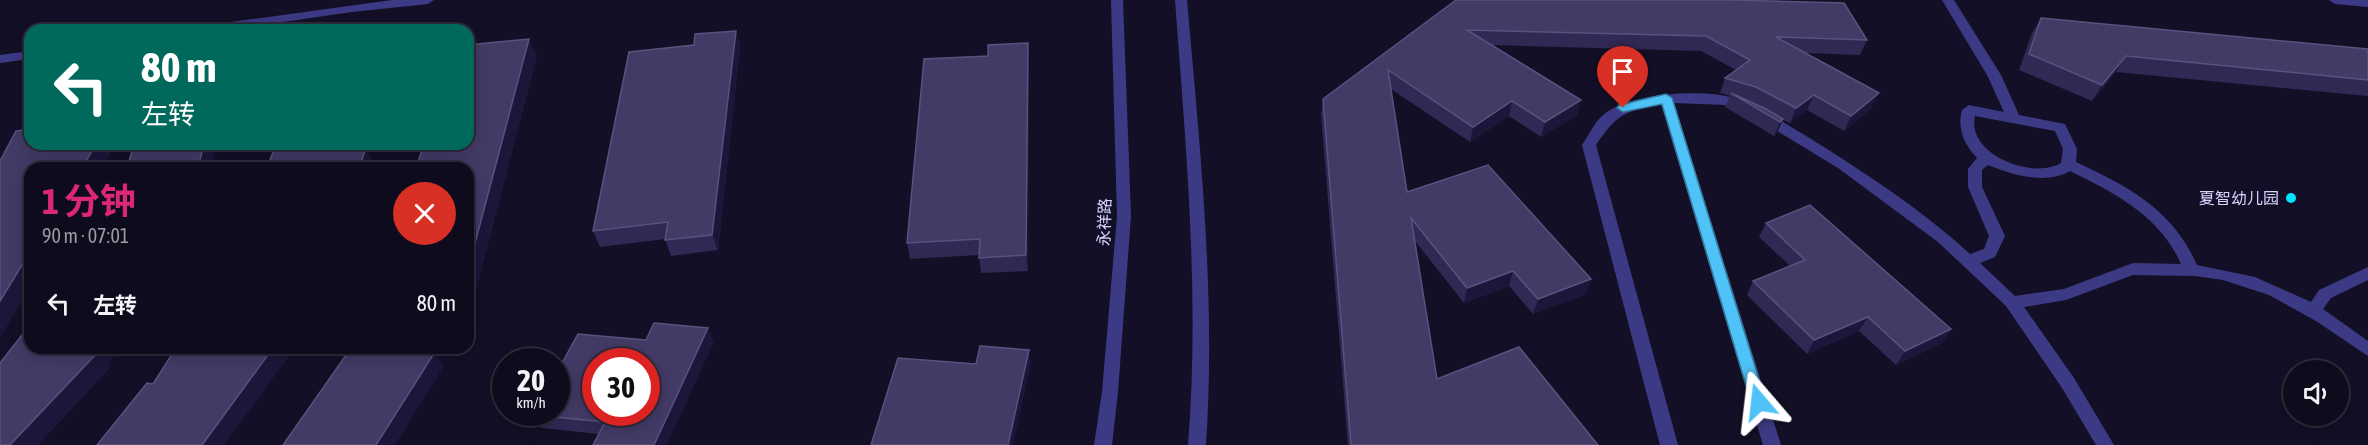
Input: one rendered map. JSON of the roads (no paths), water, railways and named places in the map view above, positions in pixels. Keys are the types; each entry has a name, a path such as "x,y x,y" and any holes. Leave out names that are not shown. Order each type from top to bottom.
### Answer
{"street":[{"path":"243,24 352,8 428,0"},
{"name":"永祥路","path":"1103,445 1110,392 1124,216 1117,0"},
{"path":"1181,0 1198,214 1201,393 1197,445"},
{"path":"1948,0 1994,75 2014,120"},
{"path":"2335,0 2368,3"},
{"path":"0,59 24,56"},
{"path":"1666,98 1772,445"},
{"path":"1669,445 1589,145 1607,119 1623,108 1666,98 1728,101 1766,118 1843,165 1943,238 2012,302 2068,383 2105,445"},
{"path":"1969,110 2014,120 2060,127 2068,144 2071,157 2069,164 2060,170 2035,174 2013,169 1986,158 1974,144 1966,126 1969,110"},
{"path":"1968,261 1990,253 1997,236 1975,187 1975,169 1986,158"},
{"path":"2069,164 2112,185 2161,220 2170,228 2185,252 2191,269"},
{"path":"2012,302 2043,300 2067,294 2132,269 2191,269 2241,279 2273,290 2314,309 2368,350"},
{"path":"2314,309 2325,294 2368,273"}],"place":[{"name":"夏智幼儿园","path":"2291,198"}]}
